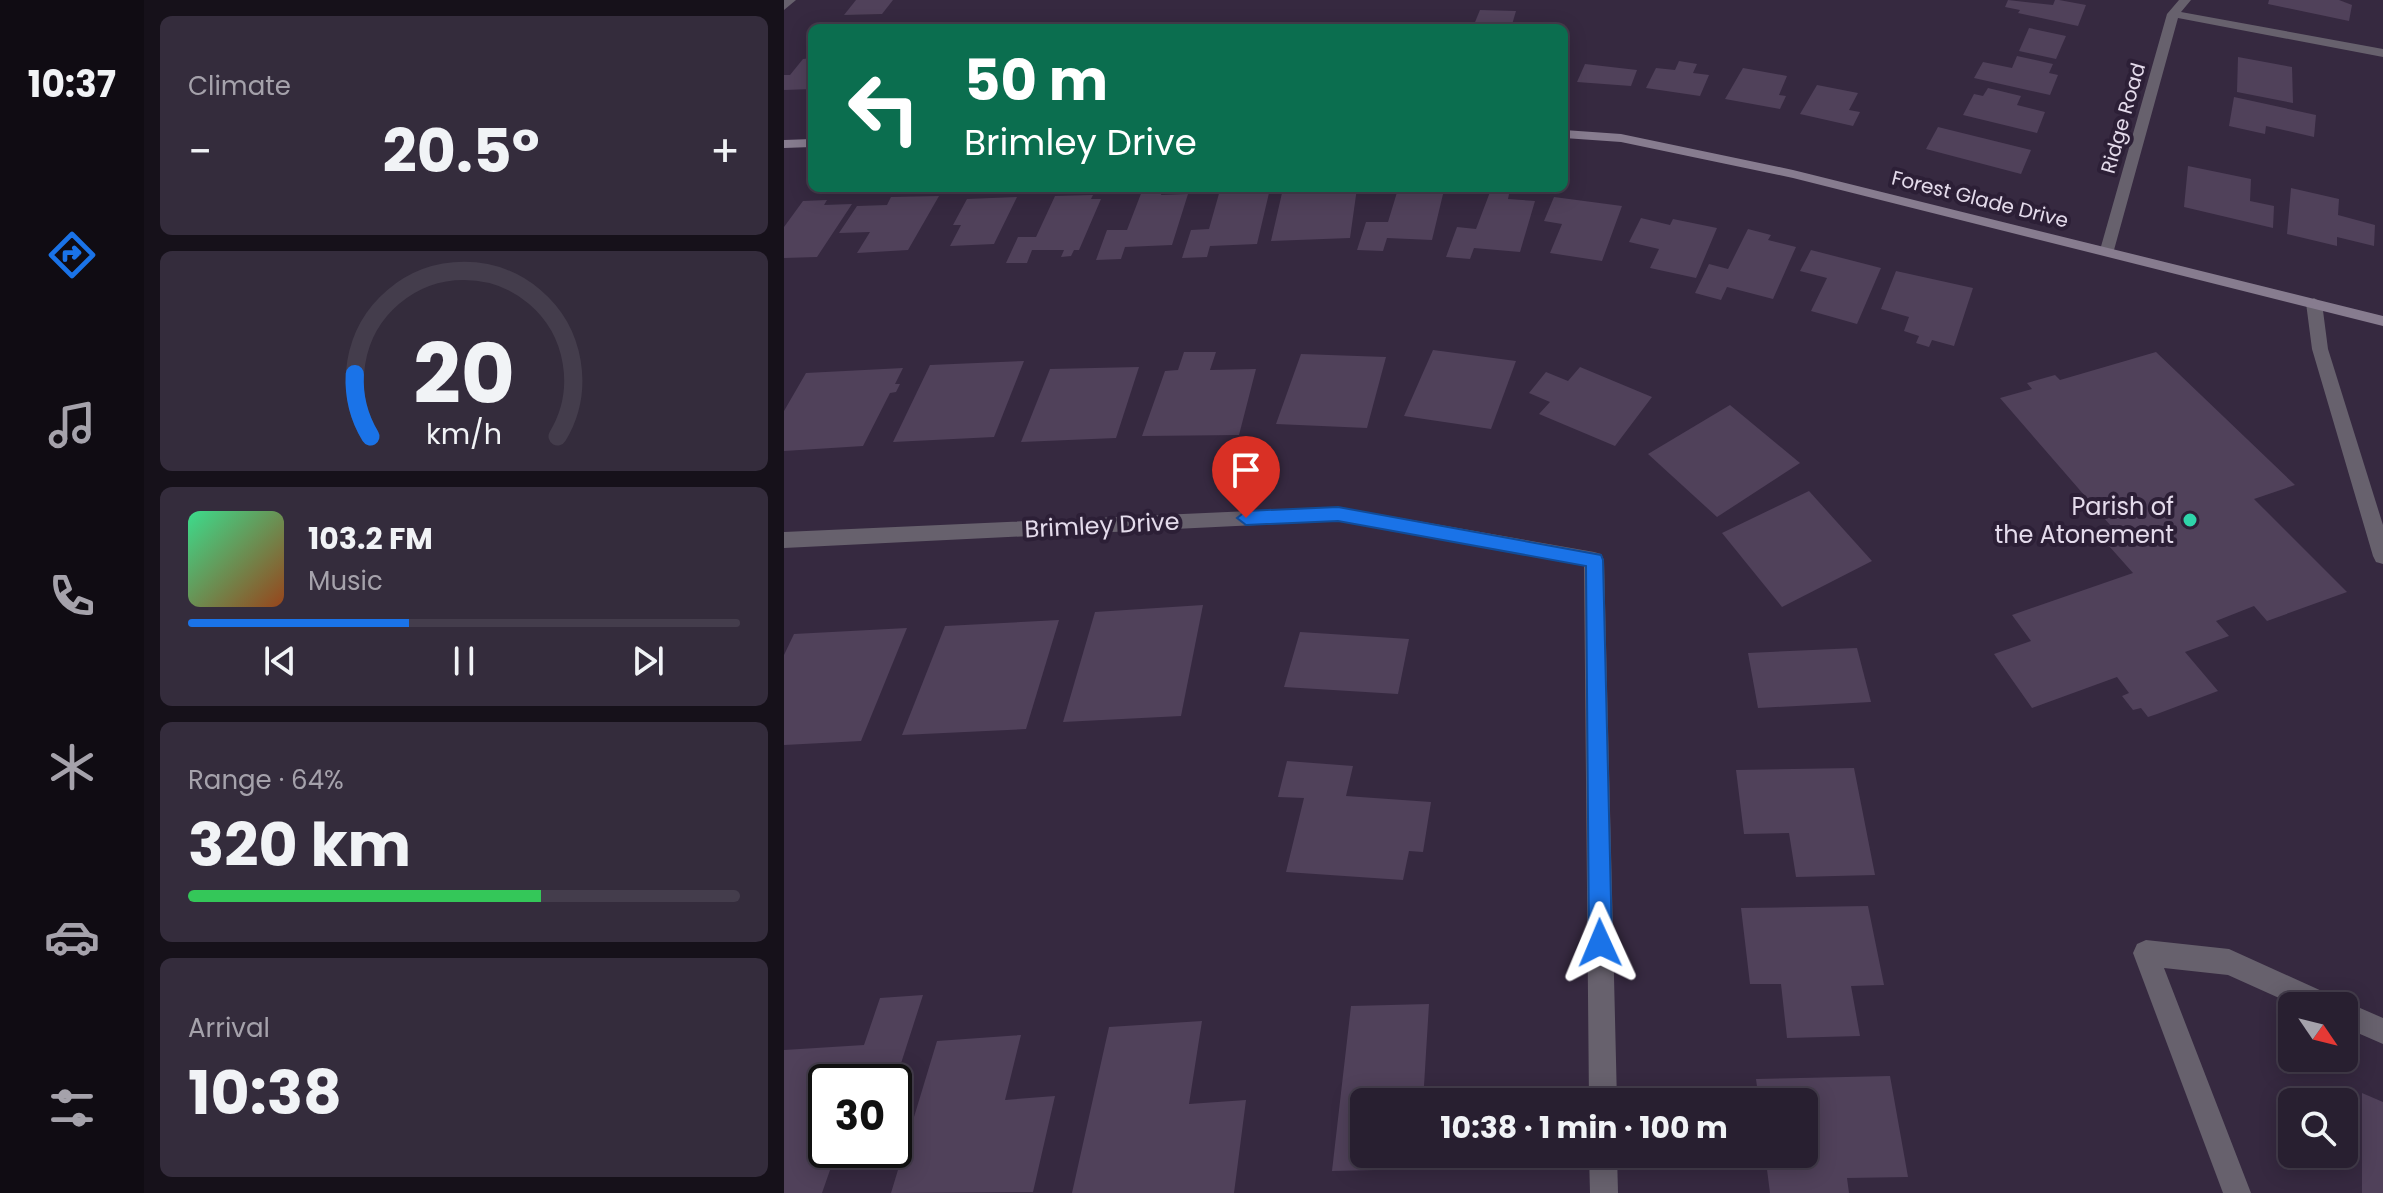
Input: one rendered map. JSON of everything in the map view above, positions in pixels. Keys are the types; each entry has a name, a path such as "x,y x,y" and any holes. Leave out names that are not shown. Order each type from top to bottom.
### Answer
{"street":[{"path":"784,7 790,0"},
{"name":"Ridge Road","path":"2107,250 2173,14 2185,0"},
{"path":"2173,14 2383,53"},
{"name":"Forest Glade Drive","path":"1568,134 1621,138 1793,174 2383,321"},
{"path":"784,144 808,143"},
{"path":"2314,303 2320,349 2383,556"},
{"name":"Brimley Drive","path":"784,540 1338,514 1594,560 1603,1088"},
{"path":"2237,1193 2146,953 2229,962 2295,992"},
{"path":"2358,1020 2383,1031"},
{"path":"1603,1168 1604,1193"}],"building":[{"path":"856,0 893,0 882,14 844,15"},
{"path":"2008,0 2053,5 2055,0 2059,0 2086,5 2078,26 2018,13 2020,10 2005,7"},
{"path":"2269,0 2339,0 2352,5 2349,21 2268,4"},
{"path":"1480,10 1516,11 1512,24 1474,24"},
{"path":"2029,28 2066,36 2056,59 2019,51"},
{"path":"2017,56 2053,64 2049,73 2058,75 2050,95 1974,78 1983,62 2012,68"},
{"path":"2238,57 2292,67 2293,103 2237,92"},
{"path":"808,58 808,89 784,90 784,75 790,75 803,59"},
{"path":"1679,61 1697,64 1693,73 1709,75 1700,96 1646,88 1656,68 1675,70"},
{"path":"1585,64 1637,70 1631,86 1577,82"},
{"path":"1743,68 1787,76 1779,95 1786,96 1780,109 1725,99"},
{"path":"1817,85 1858,93 1849,110 1860,112 1853,126 1800,114"},
{"path":"1988,88 2021,96 2017,105 2045,112 2037,133 1963,115 1974,94 1983,96"},
{"path":"2234,97 2316,115 2314,137 2266,126 2265,134 2229,126"},
{"path":"1938,127 2031,150 2021,174 1926,149"},
{"path":"2188,166 2251,179 2250,201 2274,206 2273,228 2184,207"},
{"path":"2291,188 2339,199 2338,215 2375,225 2374,246 2337,237 2337,246 2287,234"},
{"path":"1142,192 1188,194 1172,245 1125,247 1121,259 1096,260 1107,230 1127,230"},
{"path":"1219,192 1269,193 1257,244 1210,246 1207,257 1182,258 1191,230 1209,229"},
{"path":"1356,192 1350,238 1271,241 1282,193"},
{"path":"1397,192 1444,192 1432,240 1387,238 1383,251 1357,250 1366,222 1388,222"},
{"path":"1490,192 1509,194 1508,199 1535,201 1520,252 1474,248 1470,259 1446,257 1457,227 1476,229"},
{"path":"1093,195 1091,199 1101,199 1079,250 1074,250 1071,256 1061,257 1064,250 1032,250 1027,263 1006,263 1018,237 1036,237 1055,196"},
{"path":"939,196 908,250 857,253 870,232 839,233 857,206 887,205 891,197"},
{"path":"1017,197 994,244 950,246 961,225 953,225 967,199"},
{"path":"1554,197 1622,206 1602,261 1550,253 1562,224 1544,221"},
{"path":"827,200 824,205 852,204 817,257 784,258 784,227 803,201"},
{"path":"1641,218 1670,225 1673,219 1717,228 1696,278 1650,268 1659,249 1629,242"},
{"path":"1748,229 1771,235 1768,240 1796,247 1773,299 1727,287 1721,300 1695,293 1709,264 1728,269"},
{"path":"1811,250 1881,268 1857,324 1811,311 1827,278 1800,271"},
{"path":"1896,271 1973,288 1954,346 1932,340 1929,347 1916,343 1919,336 1904,331 1909,317 1881,309"},
{"path":"1433,350 1516,361 1491,429 1404,416"},
{"path":"1184,352 1216,352 1210,370 1256,369 1239,435 1142,436 1165,371 1178,370"},
{"name":"Parish of the Atonement","path":"2156,352 2295,485 2254,499 2347,592 2267,621 2254,606 2216,621 2229,636 2185,652 2218,691 2157,714 2148,717 2141,708 2133,710 2122,696 2129,693 2117,677 2032,708 1994,654 2031,641 2012,615 2133,573 2109,546 2124,541 2000,398 2032,389 2027,383 2055,375 2060,380"},
{"path":"1301,354 1386,357 1367,428 1276,424"},
{"path":"1024,361 994,437 893,442 930,365"},
{"path":"1139,367 1116,438 1021,442 1050,369"},
{"path":"1580,367 1652,397 1615,446 1539,414 1550,402 1529,393 1546,372 1568,381"},
{"path":"903,368 895,384 900,384 896,392 890,393 863,446 784,451 784,411 806,373"},
{"path":"1730,405 1800,463 1717,517 1648,454"},
{"path":"1809,491 1872,561 1782,607 1722,533"},
{"path":"1203,605 1181,716 1063,722 1095,612"},
{"path":"1059,620 1026,729 902,735 945,626"},
{"path":"907,628 861,741 784,745 784,655 794,634"},
{"path":"1300,632 1409,639 1398,694 1284,687"},
{"path":"1857,648 1871,702 1758,708 1748,653"},
{"path":"1287,761 1353,766 1346,796 1431,802 1423,852 1409,851 1403,880 1286,872 1304,798 1278,797"},
{"path":"1854,768 1875,875 1796,877 1789,833 1744,834 1736,770"},
{"path":"1868,906 1884,985 1851,986 1860,1036 1787,1038 1781,984 1750,984 1741,908"},
{"path":"923,995 901,1064 808,1064 808,1168 831,1168 822,1193 784,1193 784,1050 864,1045 880,998"},
{"path":"1429,1004 1424,1088 1350,1088 1350,1168 1419,1169 1332,1171 1351,1006"},
{"path":"1202,1021 1189,1104 1246,1100 1234,1193 1072,1193 1109,1027"},
{"path":"1021,1035 1005,1100 1055,1096 1033,1192 891,1193 899,1168 912,1168 912,1124 937,1041"},
{"path":"1890,1076 1908,1177 1847,1178 1849,1193 1770,1193 1767,1168 1818,1168 1818,1088 1757,1088 1756,1079"},
{"path":"2362,1093 2383,1102 2383,1193 2362,1193"}],"place":[{"name":"Parish of the Atonement","path":"2190,520"}],"route":[{"path":"1246,518 1338,514 1594,560 1600,943"}]}
